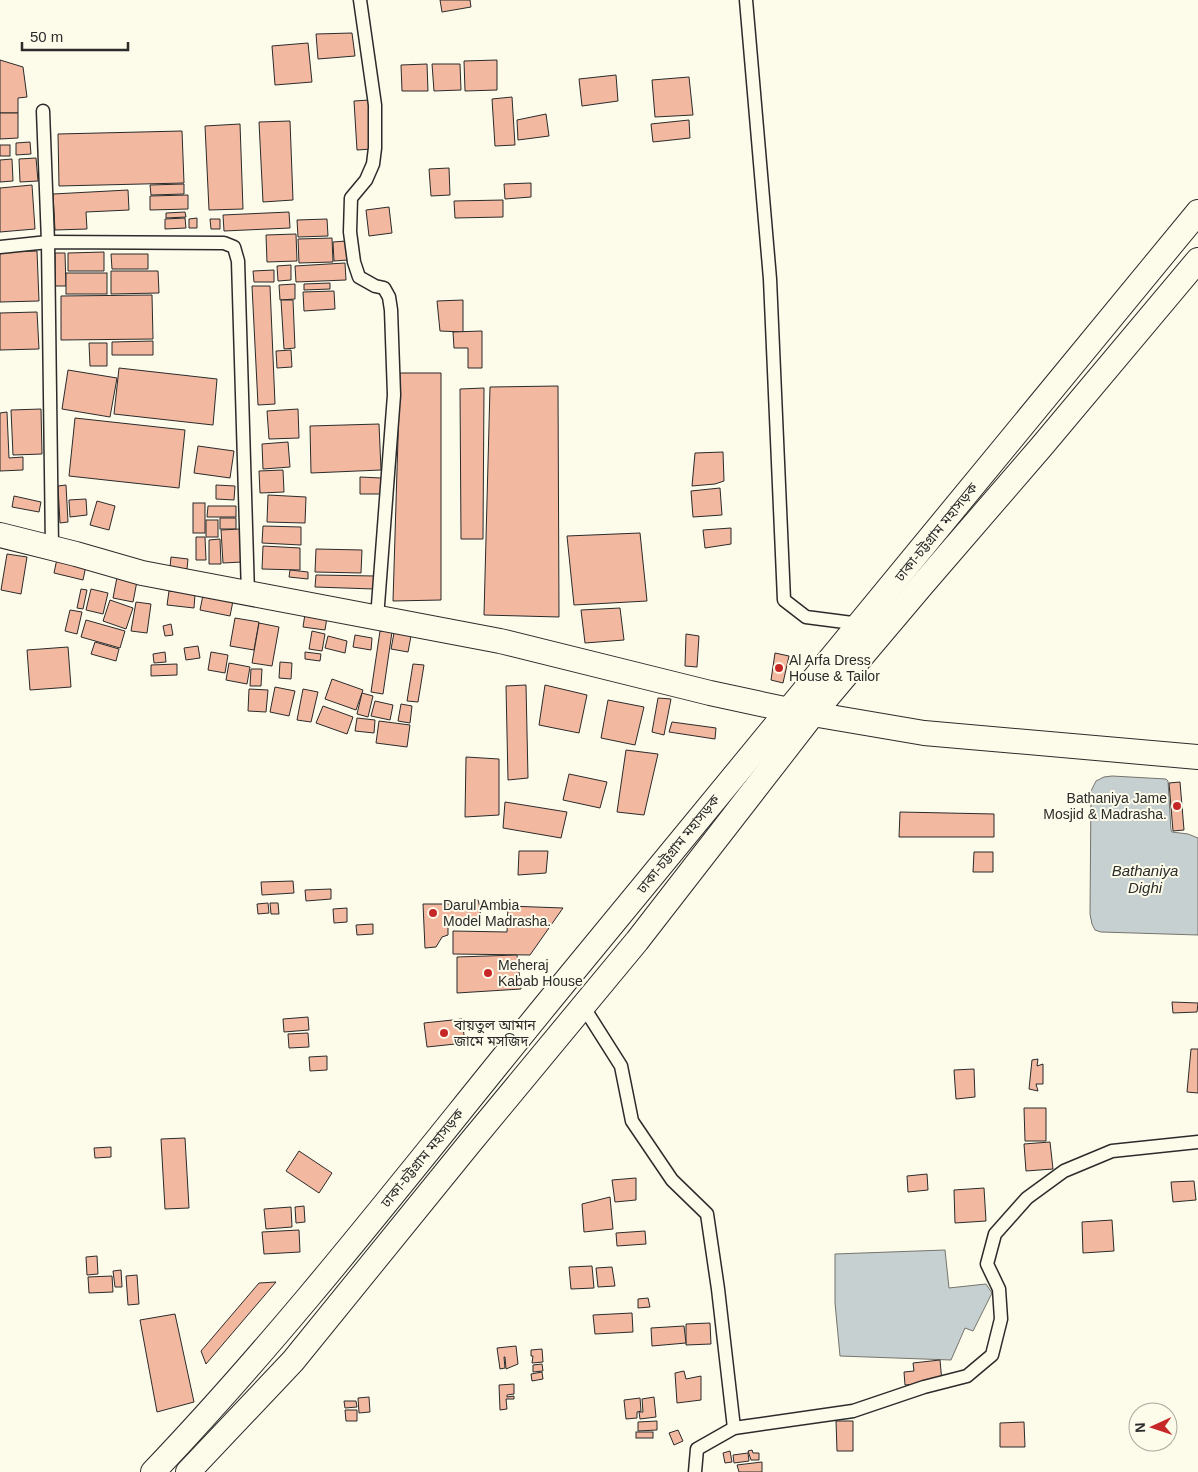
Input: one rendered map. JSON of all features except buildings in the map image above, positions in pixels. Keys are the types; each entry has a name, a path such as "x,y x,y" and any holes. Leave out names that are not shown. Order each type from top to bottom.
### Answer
{"highway":[{"name":"ঢাকা-চট্টগ্রাম মহাসড়ক","path":"153,1472 195,1428 326,1276 1198,212"},
{"name":"ঢাকা-চট্টগ্রাম মহাসড়ক","path":"188,1472 293,1361 637,941 813,714 1198,260"},
{"path":"0,535 142,573 500,642 710,693 789,710 924,733 1198,757"}],"street":[{"path":"360,0 375,105 375,148 373,164 366,180 351,198 350,232 354,262 359,277 375,286 384,288 389,297 394,394 377,618"},
{"path":"746,0 770,279 784,600 806,617 860,624"},
{"path":"43,111 48,242 52,548"},
{"path":"0,247 48,242 224,243 234,247 238,261 248,594"},
{"path":"583,1006 621,1066 632,1121 672,1180 707,1214 718,1289 734,1428"},
{"path":"695,1472 697,1449 734,1428 853,1411 924,1387 967,1376 992,1355 1001,1319 999,1289 987,1264 995,1234 1027,1198 1064,1171 1112,1151 1198,1142"}],"water":[{"name":"Bathaniya Dighi","path":"1112,776 1166,779 1168,781 1172,832 1188,834 1198,838 1198,935 1101,932 1095,930 1090,914 1091,791 1096,781"},
{"path":"945,1250 949,1288 986,1284 992,1293 973,1331 965,1328 951,1360 840,1356 835,1303 835,1254"}],"place":[{"name":"Al Arfa Dress House & Tailor","path":"779,668"},
{"name":"Bathaniya Jame Mosjid & Madrasha.","path":"1177,806"},
{"name":"Darul Ambia Model Madrasha.","path":"433,913"},
{"name":"Meheraj Kabab House","path":"488,973"},
{"name":"বায়তুল আমান জামে মসজিদ","path":"444,1033"}]}
